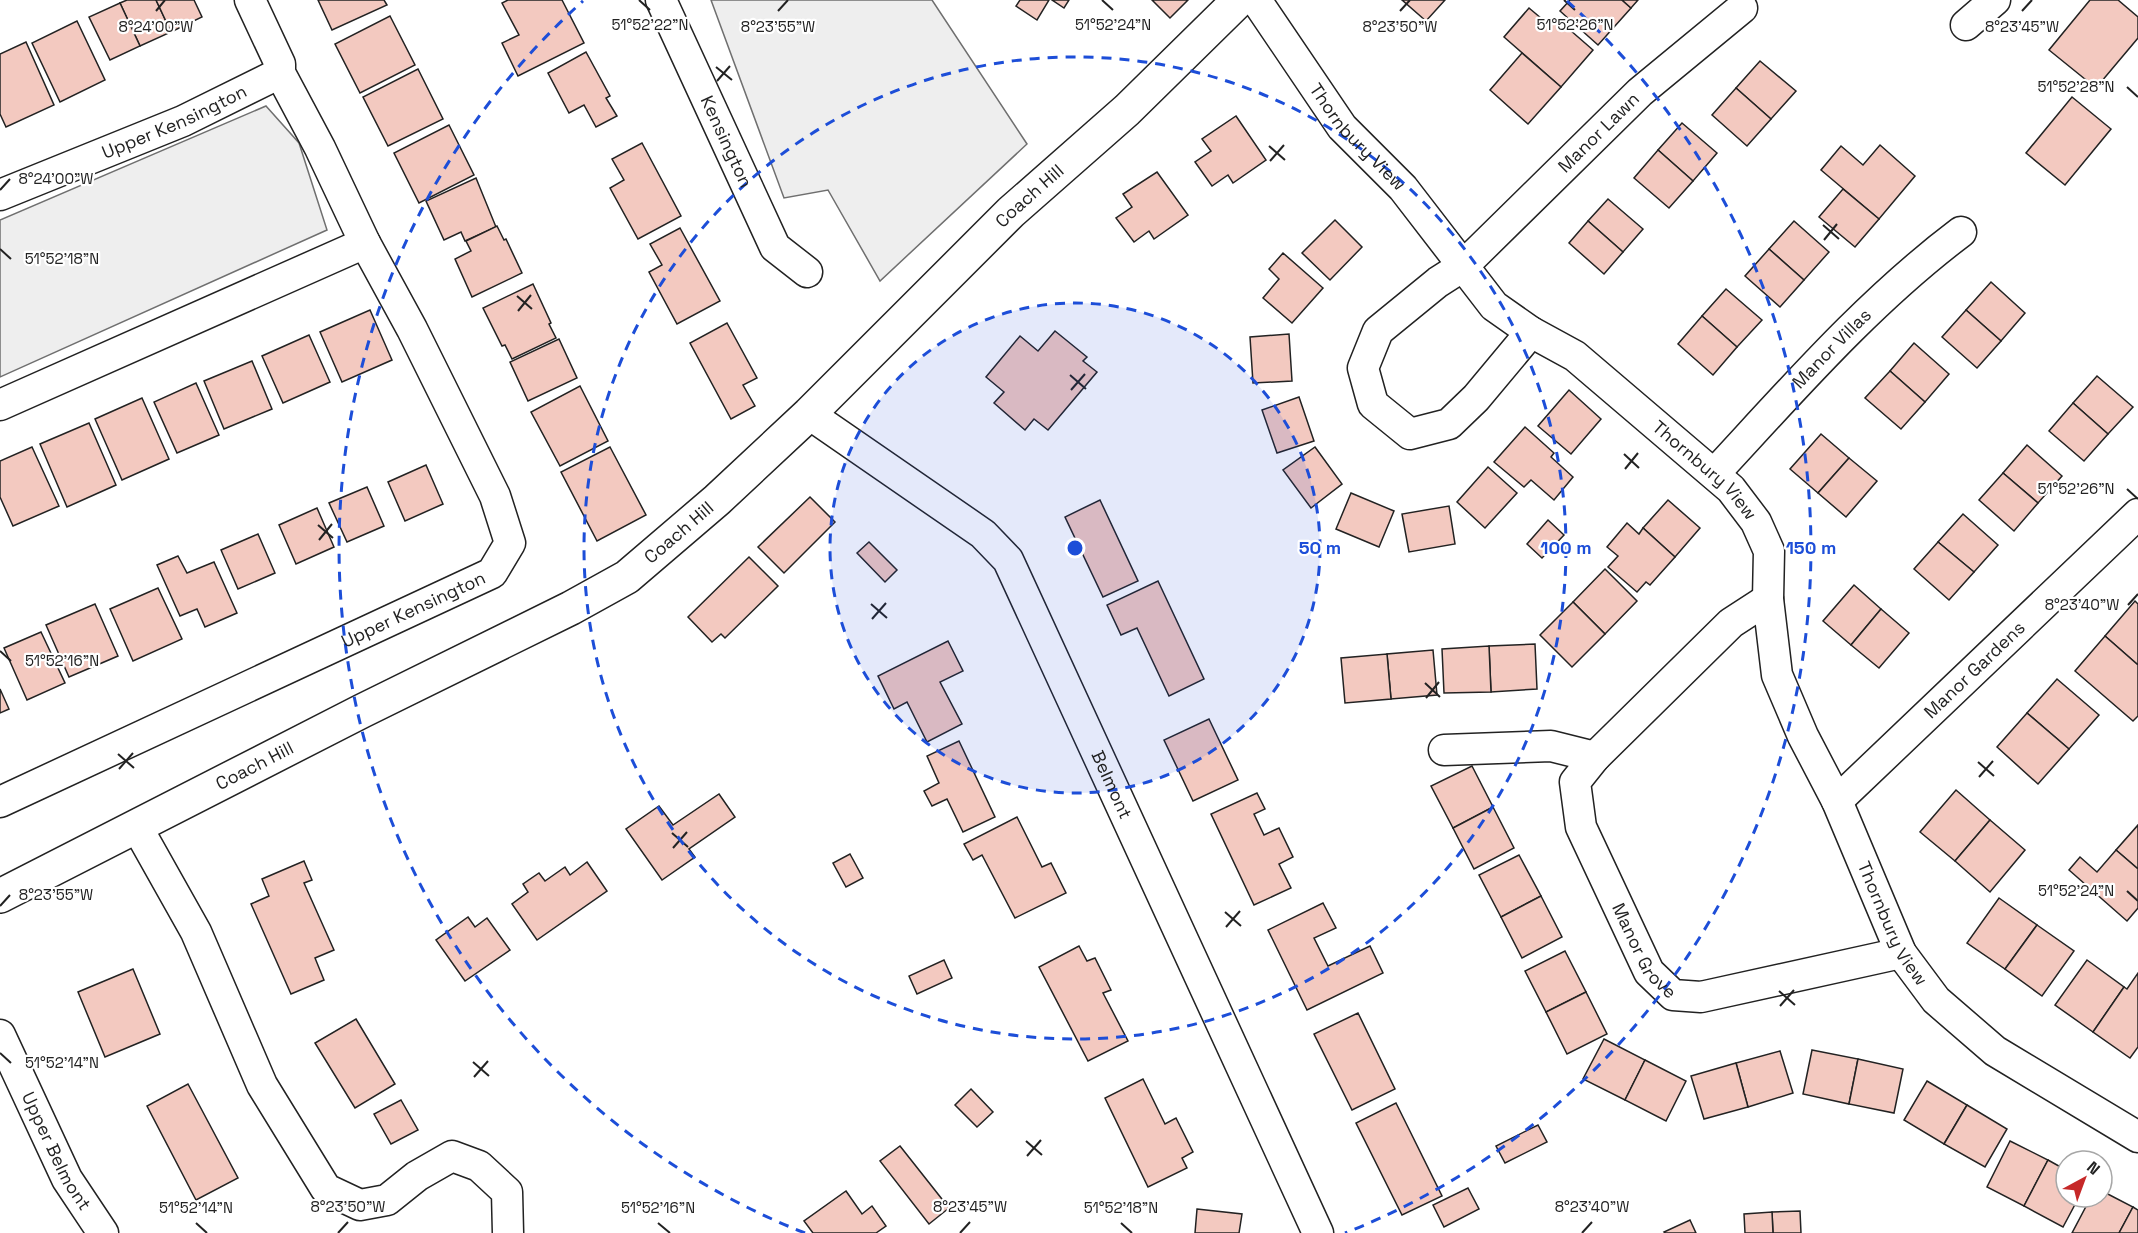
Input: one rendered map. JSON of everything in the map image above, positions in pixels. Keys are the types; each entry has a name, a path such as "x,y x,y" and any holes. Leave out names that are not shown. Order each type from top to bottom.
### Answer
{"street":[{"name":"Upper Kensington","path":"0,802 492,573 510,543 495,496 280,73 280,64 250,0"},
{"name":"Kensington","path":"661,0 775,247 807,272"},
{"name":"Coach Hill","path":"0,896 627,578 717,500 809,414 1011,212 1127,110 1239,0"},
{"name":"Thornbury View","path":"1256,0 1342,127 1403,188 1494,306 1531,332 1575,356 1731,489 1756,522 1768,551 1768,599 1777,675 1803,736 1837,801 1901,953 1936,1000 1995,1051 2138,1137"},
{"path":"1966,25 1995,0"},
{"name":"Manor Lawn","path":"1531,332 1476,398 1449,424 1410,434 1373,404 1363,368 1378,331 1438,282 1463,266 1640,92 1742,8"},
{"name":"Upper Kensington","path":"0,195 183,121 280,73"},
{"name":"Manor Villas","path":"1714,474 1842,336 1960,232"},
{"path":"0,405 365,243"},
{"name":"Belmont","path":"809,414 983,534 1008,560 1318,1233"},
{"name":"Manor Gardens","path":"1837,801 2138,514"},
{"name":"Manor Grove","path":"1768,599 1731,623 1595,757 1575,782 1581,827 1649,972 1673,995 1701,997 1901,953"},
{"path":"1444,750 1551,746 1595,757"},
{"path":"137,827 196,932 262,1085 326,1189 360,1205 387,1200 417,1176 452,1156 479,1166 507,1192 508,1233"},
{"name":"Upper Belmont","path":"0,1035 67,1179 103,1233"}],"shaded area":[{"path":"711,0 932,0 1027,144 880,281 828,190 784,198"},
{"path":"266,106 299,143 327,230 0,377 0,220"}],"building":[{"path":"127,0 156,0 171,32 140,46 120,3"},
{"path":"156,0 194,0 202,17 171,32"},
{"path":"318,0 384,0 387,5 332,30"},
{"path":"508,0 562,0 584,43 518,76 502,43 519,35 502,3"},
{"path":"1020,0 1049,0 1037,20 1016,6"},
{"path":"1052,0 1069,0 1064,8"},
{"path":"1152,0 1188,0 1170,18"},
{"path":"1402,0 1445,0 1426,21"},
{"path":"1570,0 1622,0 1631,8 1598,45 1560,11"},
{"path":"1622,0 1638,0 1631,8"},
{"path":"2090,0 2118,0 2138,17 2138,38 2096,88 2049,50"},
{"path":"120,3 140,46 110,60 89,17"},
{"path":"1529,8 1548,24 1555,17 1593,50 1561,87 1504,37"},
{"path":"390,16 415,65 360,93 335,44"},
{"path":"77,21 105,80 60,102 32,43"},
{"path":"26,42 54,105 6,127 0,114 0,54"},
{"path":"586,52 610,96 606,98 617,116 596,127 584,105 569,113 548,73"},
{"path":"1522,53 1561,87 1528,124 1490,90"},
{"path":"1760,61 1796,91 1771,119 1736,88"},
{"path":"418,69 443,119 388,146 363,97"},
{"path":"1736,88 1771,119 1747,146 1712,115"},
{"path":"2072,97 2111,129 2065,185 2026,153"},
{"path":"1236,116 1266,160 1233,183 1228,175 1212,186 1195,162 1211,151 1202,139"},
{"path":"1682,123 1717,153 1693,181 1658,150"},
{"path":"449,125 474,175 419,203 394,153"},
{"path":"642,143 681,216 638,239 610,188 624,180 612,159"},
{"path":"1880,145 1915,176 1879,219 1821,170 1841,146 1863,165"},
{"path":"1658,150 1693,181 1669,208 1634,178"},
{"path":"1157,172 1188,215 1154,239 1149,231 1134,242 1116,218 1132,207 1123,194"},
{"path":"476,178 496,227 465,241 461,232 444,240 426,201"},
{"path":"1843,189 1879,219 1855,247 1819,217"},
{"path":"1608,199 1643,229 1623,252 1588,221"},
{"path":"1335,220 1362,247 1330,280 1302,253"},
{"path":"1588,221 1623,252 1604,274 1569,243"},
{"path":"1794,221 1829,252 1804,280 1769,249"},
{"path":"497,226 504,240 506,239 522,273 472,297 455,259 471,251 466,241"},
{"path":"680,228 720,301 677,324 649,272 662,265 650,244"},
{"path":"1769,249 1804,280 1780,307 1745,276"},
{"path":"1283,253 1323,288 1292,323 1263,298 1279,279 1269,269"},
{"path":"1991,282 2025,313 2001,341 1966,310"},
{"path":"533,284 556,338 512,359 505,345 502,346 483,308"},
{"path":"1726,289 1762,320 1737,347 1702,316"},
{"path":"370,310 392,360 342,382 320,332"},
{"path":"1966,310 2001,341 1977,368 1942,337"},
{"path":"1702,316 1737,347 1713,375 1678,344"},
{"path":"727,323 757,378 743,385 755,406 731,419 690,343"},
{"path":"1055,331 1087,357 1083,361 1097,372 1048,430 1034,419 1025,430 994,403 1004,392 986,377 1020,336 1038,351"},
{"path":"1289,334 1292,381 1253,383 1250,337"},
{"path":"309,335 330,382 283,403 262,356"},
{"path":"559,339 577,378 528,401 510,362"},
{"path":"1914,343 1949,374 1925,402 1890,371"},
{"path":"252,361 272,409 224,429 204,381"},
{"path":"1890,371 1925,402 1901,429 1865,398"},
{"path":"2097,376 2133,407 2108,434 2073,403"},
{"path":"196,383 219,435 177,453 154,402"},
{"path":"580,386 608,441 560,466 531,412"},
{"path":"1569,390 1601,419 1571,454 1538,426"},
{"path":"1299,397 1314,441 1277,453 1262,410"},
{"path":"142,398 169,459 122,480 95,419"},
{"path":"2073,403 2108,434 2084,461 2049,431"},
{"path":"89,423 116,485 67,507 40,444"},
{"path":"1525,427 1554,453 1551,457 1573,477 1554,500 1531,480 1524,487 1494,462"},
{"path":"1821,434 1849,458 1818,493 1790,469"},
{"path":"2027,445 2062,476 2038,503 2003,473"},
{"path":"32,447 59,506 13,526 0,497 0,461"},
{"path":"610,447 646,515 597,541 561,472"},
{"path":"1315,447 1342,484 1311,508 1283,470"},
{"path":"1849,458 1877,481 1846,517 1818,493"},
{"path":"426,465 443,504 405,521 388,482"},
{"path":"1488,467 1517,493 1485,528 1457,502"},
{"path":"2003,473 2038,503 2014,531 1979,500"},
{"path":"367,487 384,526 347,542 329,503"},
{"path":"1351,493 1394,511 1379,547 1336,529"},
{"path":"810,497 835,522 784,573 758,547"},
{"path":"1100,500 1138,581 1103,597 1065,517"},
{"path":"1668,500 1700,528 1675,557 1643,528"},
{"path":"1449,506 1455,544 1409,552 1402,514"},
{"path":"317,508 334,547 296,564 279,525"},
{"path":"1963,514 1998,545 1974,572 1938,542"},
{"path":"1548,520 1564,535 1542,558 1527,544"},
{"path":"1627,523 1639,534 1643,528 1675,557 1650,585 1646,582 1637,592 1608,567 1618,556 1607,547"},
{"path":"258,534 275,573 238,589 221,550"},
{"path":"869,542 897,570 885,582 857,553"},
{"path":"1938,542 1974,572 1949,600 1914,569"},
{"path":"178,556 187,573 214,562 237,613 205,627 197,609 180,616 157,565"},
{"path":"749,557 778,586 725,638 721,634 712,642 688,617"},
{"path":"1605,569 1637,601 1605,634 1573,602"},
{"path":"1158,581 1204,679 1169,696 1137,628 1121,635 1107,605"},
{"path":"1854,585 1881,609 1851,645 1823,621"},
{"path":"158,588 182,639 133,661 110,609"},
{"path":"2135,601 2138,604 2138,665 2105,636"},
{"path":"1573,602 1605,634 1572,667 1540,635"},
{"path":"95,604 118,656 69,677 46,625"},
{"path":"1881,609 1909,633 1879,668 1851,645"},
{"path":"41,632 65,683 27,700 4,648"},
{"path":"2105,636 2138,665 2138,716 2133,721 2075,671"},
{"path":"948,641 963,671 940,682 962,724 927,742 907,702 894,709 878,676"},
{"path":"1535,644 1537,689 1491,692 1489,646"},
{"path":"1489,646 1491,692 1444,693 1442,649"},
{"path":"1433,650 1437,695 1391,699 1387,654"},
{"path":"1387,654 1391,699 1345,703 1341,658"},
{"path":"2057,679 2099,715 2069,749 2027,713"},
{"path":"0,689 9,709 0,713"},
{"path":"2027,713 2069,749 2038,784 1997,747"},
{"path":"1209,719 1238,780 1193,801 1164,740"},
{"path":"959,741 995,817 963,832 947,799 932,806 924,791 939,783 927,756"},
{"path":"1472,766 1493,807 1453,828 1431,786"},
{"path":"1956,790 1990,820 1955,861 1920,832"},
{"path":"1257,793 1265,809 1254,814 1264,835 1279,828 1293,857 1279,864 1291,888 1254,905 1211,814"},
{"path":"719,794 735,817 689,849 695,857 662,880 626,829 659,806 673,825"},
{"path":"1493,807 1514,848 1474,869 1453,828"},
{"path":"1017,817 1042,867 1051,863 1066,893 1015,918 982,855 973,860 964,844"},
{"path":"1990,820 2025,850 1990,892 1955,861"},
{"path":"2138,825 2138,869 2116,850"},
{"path":"2116,850 2138,869 2138,908 2127,921 2069,870 2080,857 2097,872"},
{"path":"850,854 863,878 846,887 833,863"},
{"path":"1519,855 1541,896 1501,917 1479,875"},
{"path":"304,861 312,880 304,883 334,950 315,958 324,980 291,994 251,904 269,896 262,879"},
{"path":"587,862 607,891 537,940 512,904 528,892 523,884 539,873 545,881 565,867 570,875"},
{"path":"1541,896 1562,937 1522,958 1501,917"},
{"path":"1999,898 2037,925 2005,969 1967,943"},
{"path":"1323,903 1336,928 1314,938 1328,966 1370,946 1383,973 1307,1010 1268,930"},
{"path":"468,917 475,927 487,918 510,950 465,981 436,940"},
{"path":"2037,925 2074,951 2042,996 2005,969"},
{"path":"1079,946 1087,961 1095,958 1111,990 1103,993 1128,1041 1088,1061 1039,967"},
{"path":"1565,951 1586,992 1546,1012 1525,971"},
{"path":"944,960 952,978 917,994 909,976"},
{"path":"2087,960 2124,987 2093,1032 2055,1005"},
{"path":"133,969 160,1034 105,1057 78,992"},
{"path":"2138,973 2138,1047 2130,1058 2093,1032 2124,987 2127,989"},
{"path":"1586,992 1607,1034 1567,1054 1546,1012"},
{"path":"1358,1013 1395,1089 1352,1110 1314,1034"},
{"path":"356,1019 395,1084 355,1108 315,1043"},
{"path":"1604,1039 1645,1060 1625,1100 1583,1079"},
{"path":"1812,1050 1858,1059 1849,1104 1803,1094"},
{"path":"1780,1051 1793,1093 1748,1107 1736,1063"},
{"path":"1858,1059 1903,1069 1894,1113 1849,1104"},
{"path":"1645,1060 1686,1081 1666,1121 1625,1100"},
{"path":"1736,1063 1748,1107 1704,1119 1691,1076"},
{"path":"1143,1079 1165,1124 1176,1118 1193,1152 1182,1158 1187,1168 1148,1187 1105,1098"},
{"path":"1927,1081 1967,1105 1944,1144 1904,1120"},
{"path":"188,1084 238,1178 196,1200 147,1106"},
{"path":"971,1089 993,1112 977,1127 955,1105"},
{"path":"401,1100 418,1130 391,1144 374,1114"},
{"path":"1396,1103 1442,1196 1402,1215 1356,1123"},
{"path":"1967,1105 2007,1129 1985,1167 1944,1144"},
{"path":"1538,1125 1547,1142 1505,1163 1496,1146"},
{"path":"2010,1141 2048,1160 2024,1206 1987,1187"},
{"path":"900,1146 949,1208 929,1224 880,1161"},
{"path":"2048,1160 2054,1163 2054,1209 2073,1209 2063,1227 2024,1206"},
{"path":"1468,1188 1479,1209 1444,1227 1433,1205"},
{"path":"846,1191 862,1214 872,1206 886,1226 876,1233 813,1233 804,1221"},
{"path":"2114,1197 2133,1207 2119,1233 2072,1233 2085,1209 2114,1209"},
{"path":"2133,1207 2138,1210 2138,1233 2119,1233"},
{"path":"1197,1209 1242,1214 1239,1233 1195,1233"},
{"path":"1800,1211 1801,1233 1773,1233 1772,1212"},
{"path":"1772,1212 1773,1233 1745,1233 1744,1214"},
{"path":"1690,1220 1696,1233 1664,1232"}]}
